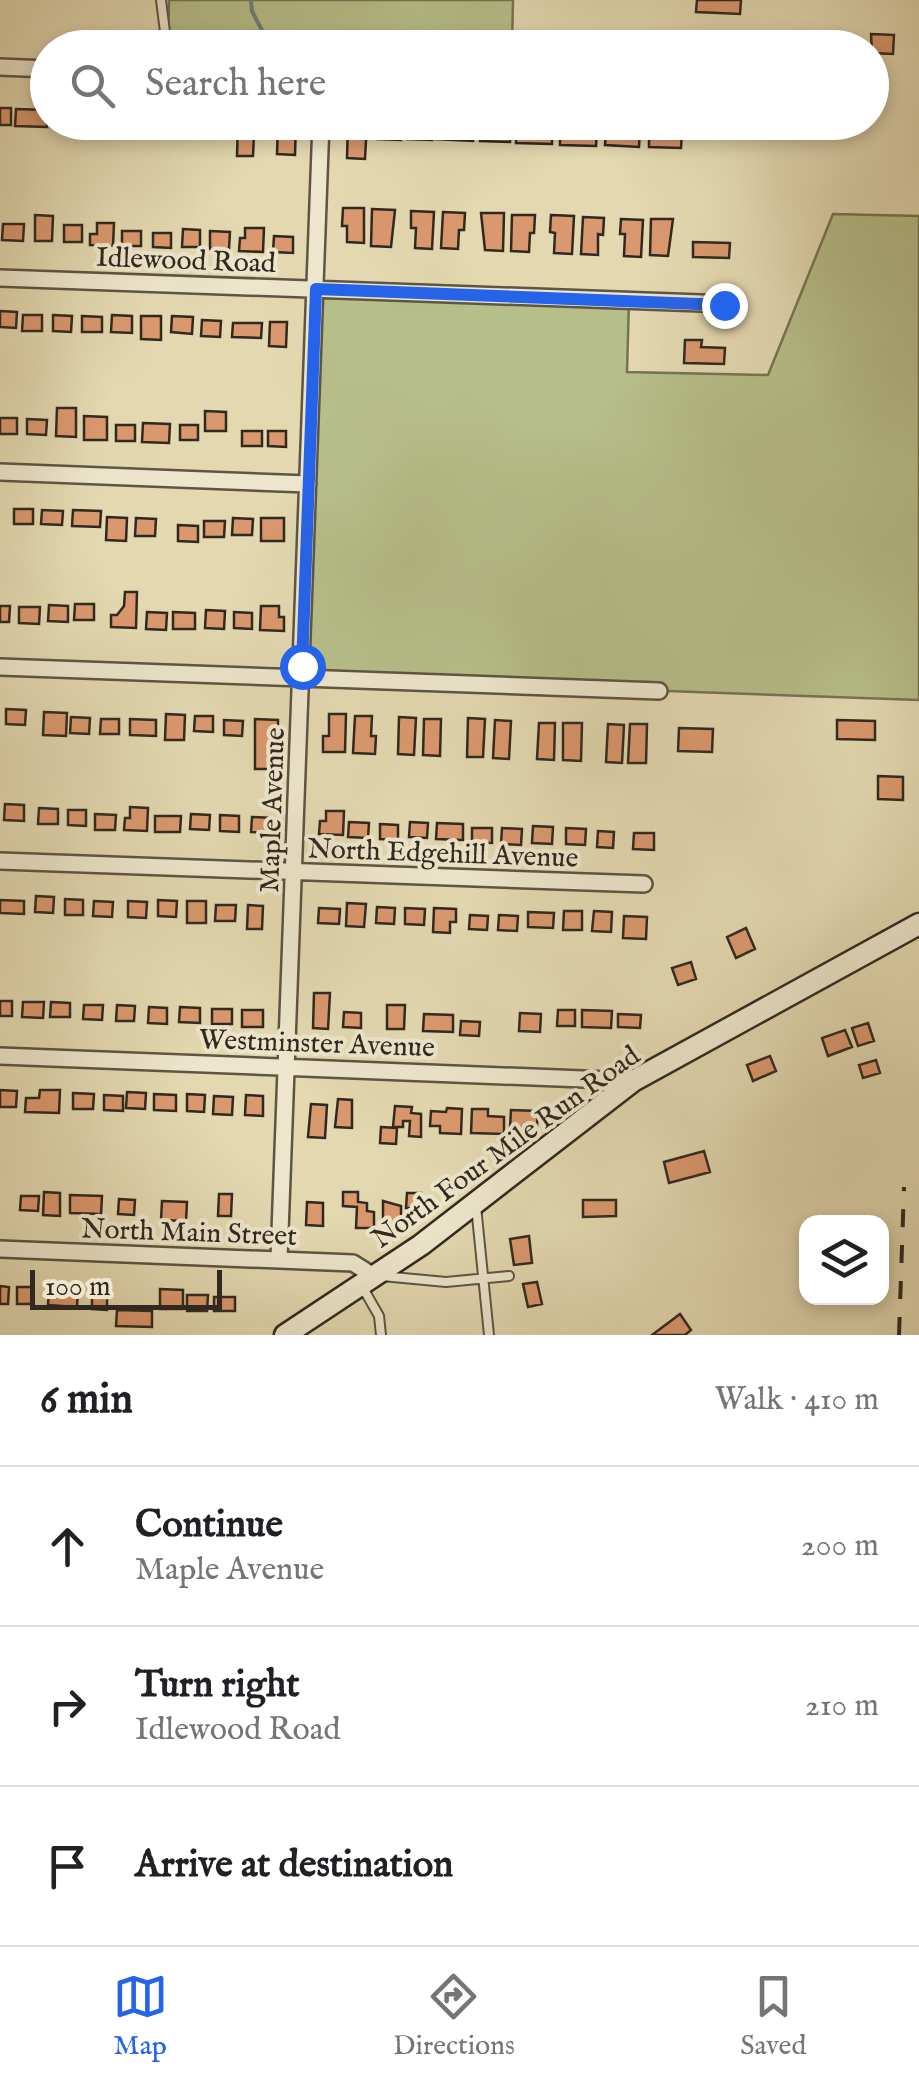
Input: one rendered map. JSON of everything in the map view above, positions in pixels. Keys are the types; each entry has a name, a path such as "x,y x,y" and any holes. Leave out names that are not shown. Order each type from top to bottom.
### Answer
{"street":[{"path":"0,67 30,68"},
{"name":"Maple Avenue","path":"280,1260 321,140"},
{"name":"Idlewood Road","path":"0,278 730,304"},
{"path":"0,472 308,484"},
{"path":"0,666 659,691"},
{"name":"North Edgehill Avenue","path":"0,861 644,884"},
{"name":"North Four Mile Run Road","path":"286,1335 420,1244 633,1081 919,924"},
{"name":"Westminster Avenue","path":"0,1056 633,1081"},
{"name":"North Main Street","path":"0,1250 353,1263 367,1280"}],"lane":[{"path":"161,0 165,30"},
{"path":"475,1202 489,1335"},
{"path":"381,1335 367,1280 446,1282 509,1276"}],"green space":[{"path":"169,0 513,0 512,30 168,30"},
{"path":"833,214 919,216 919,700 301,678 315,289 629,301 627,372 768,375"}],"building":[{"path":"697,0 741,0 740,14 696,12"},
{"path":"889,35 894,35 893,54 889,54"},
{"path":"0,108 11,108 11,125 0,125"},
{"path":"16,109 30,109 30,126 15,126"},
{"path":"237,140 254,140 253,156 237,156"},
{"path":"277,140 295,140 295,155 277,154"},
{"path":"348,140 366,140 365,159 347,158"},
{"path":"516,140 552,140 552,144 516,143"},
{"path":"560,140 596,140 596,146 560,145"},
{"path":"605,140 639,140 639,147 605,145"},
{"path":"649,140 681,140 681,148 649,147"},
{"path":"343,208 364,208 364,243 347,242 347,226 342,226"},
{"path":"372,209 395,210 391,247 371,246"},
{"path":"411,211 434,212 432,249 415,248 416,228 411,228"},
{"path":"443,212 465,213 458,249 441,248"},
{"path":"481,213 504,213 503,251 485,250"},
{"path":"35,215 53,216 52,241 35,241"},
{"path":"512,215 535,215 529,252 511,251"},
{"path":"551,215 574,216 572,254 554,253"},
{"path":"583,217 604,218 603,235 598,234 598,255 581,254"},
{"path":"621,219 643,220 641,257 624,256"},
{"path":"651,219 673,219 668,256 650,255"},
{"path":"97,223 114,223 113,246 90,245 90,234 97,234"},
{"path":"3,224 24,224 23,241 2,240"},
{"path":"64,225 82,225 82,242 64,242"},
{"path":"245,228 264,228 263,252 239,251"},
{"path":"183,229 200,230 200,247 182,247"},
{"path":"122,231 141,231 141,246 122,246"},
{"path":"210,231 230,232 229,249 210,249"},
{"path":"153,233 171,233 171,248 153,247"},
{"path":"274,236 293,237 293,253 273,252"},
{"path":"693,242 730,243 729,258 693,257"},
{"path":"0,311 17,312 16,328 0,327"},
{"path":"23,315 42,315 42,331 22,331"},
{"path":"53,315 72,316 71,332 53,331"},
{"path":"112,315 132,316 132,333 111,332"},
{"path":"82,316 102,317 102,332 82,332"},
{"path":"141,316 161,316 161,340 141,339"},
{"path":"172,316 193,317 192,334 171,332"},
{"path":"202,320 221,321 220,337 201,336"},
{"path":"270,322 287,322 286,347 269,346"},
{"path":"233,323 262,323 261,338 232,337"},
{"path":"685,340 702,340 701,347 725,348 724,364 684,363"},
{"path":"57,408 76,408 76,437 56,436"},
{"path":"205,411 226,412 226,431 205,431"},
{"path":"84,416 107,417 107,440 84,440"},
{"path":"0,418 17,418 17,434 0,434"},
{"path":"27,419 47,420 46,435 27,434"},
{"path":"143,423 170,424 169,443 142,442"},
{"path":"116,425 135,425 135,441 116,441"},
{"path":"180,425 198,425 198,440 180,440"},
{"path":"242,431 262,431 262,446 242,446"},
{"path":"268,431 286,431 286,447 268,446"},
{"path":"14,509 33,509 33,524 14,524"},
{"path":"42,510 63,511 62,525 41,524"},
{"path":"73,510 101,511 100,527 72,526"},
{"path":"107,517 127,518 126,541 106,540"},
{"path":"136,518 156,519 155,536 135,536"},
{"path":"233,518 253,519 252,535 232,535"},
{"path":"261,518 284,518 284,541 261,541"},
{"path":"204,521 225,521 224,537 204,537"},
{"path":"178,525 198,526 198,542 178,541"},
{"path":"125,592 137,592 136,628 111,627 111,615 117,615 124,606"},
{"path":"75,604 94,604 94,620 74,620"},
{"path":"49,605 68,606 68,622 48,621"},
{"path":"0,606 10,606 9,622 0,622"},
{"path":"261,606 279,606 284,631 260,630"},
{"path":"19,607 40,607 39,624 19,623"},
{"path":"206,610 225,611 224,629 205,628"},
{"path":"147,612 167,613 166,630 146,629"},
{"path":"173,612 195,613 195,629 173,629"},
{"path":"234,612 252,613 252,629 234,628"},
{"path":"6,709 26,710 25,725 6,724"},
{"path":"44,712 67,713 66,736 43,735"},
{"path":"166,714 185,715 184,740 165,740"},
{"path":"329,714 346,714 345,752 323,752 323,736 329,736"},
{"path":"195,716 213,716 213,732 194,731"},
{"path":"355,716 372,716 375,754 353,753"},
{"path":"71,717 90,718 89,734 70,733"},
{"path":"399,717 416,718 414,755 398,754"},
{"path":"468,718 485,719 483,757 467,757"},
{"path":"101,719 119,719 119,734 100,734"},
{"path":"130,719 156,720 156,736 130,735"},
{"path":"255,719 278,720 278,734 271,734 268,769 255,769"},
{"path":"424,719 441,719 440,756 423,755"},
{"path":"224,720 243,721 242,736 224,735"},
{"path":"495,720 511,721 509,759 493,758"},
{"path":"837,720 875,721 875,740 837,739"},
{"path":"539,723 555,723 554,760 537,759"},
{"path":"563,723 582,723 581,761 563,760"},
{"path":"608,724 624,725 622,763 606,762"},
{"path":"630,724 647,724 646,763 628,763"},
{"path":"679,728 713,729 712,752 678,751"},
{"path":"878,776 903,777 903,800 878,799"},
{"path":"5,804 24,805 24,821 4,820"},
{"path":"130,807 148,808 147,831 124,830"},
{"path":"39,808 58,809 58,824 38,824"},
{"path":"68,810 86,810 86,826 68,825"},
{"path":"326,811 344,811 343,835 319,834"},
{"path":"95,814 116,815 115,830 95,830"},
{"path":"191,814 210,815 209,830 190,829"},
{"path":"220,815 239,816 239,832 220,831"},
{"path":"155,816 181,816 180,832 155,832"},
{"path":"252,817 272,818 271,833 251,832"},
{"path":"349,822 369,823 368,838 348,837"},
{"path":"410,822 428,823 427,838 409,837"},
{"path":"437,823 463,824 463,840 436,839"},
{"path":"380,824 398,825 398,840 380,839"},
{"path":"533,826 553,827 552,844 532,843"},
{"path":"472,828 492,828 492,843 472,842"},
{"path":"502,828 522,829 521,845 501,844"},
{"path":"566,828 586,829 585,845 566,844"},
{"path":"598,831 614,832 613,848 597,847"},
{"path":"634,833 654,833 654,850 633,849"},
{"path":"36,896 54,897 53,913 35,912"},
{"path":"65,899 83,900 83,915 65,915"},
{"path":"0,900 24,901 24,914 0,913"},
{"path":"158,900 177,901 176,917 158,916"},
{"path":"94,901 113,902 112,917 93,916"},
{"path":"128,901 147,902 146,918 128,917"},
{"path":"187,901 206,901 206,923 187,923"},
{"path":"347,903 366,904 364,927 346,926"},
{"path":"216,905 236,905 235,921 215,921"},
{"path":"248,905 263,906 262,929 247,929"},
{"path":"377,907 395,908 394,924 376,923"},
{"path":"319,908 340,909 339,924 318,923"},
{"path":"405,908 425,909 424,925 405,924"},
{"path":"434,908 456,909 456,922 450,922 450,933 433,932"},
{"path":"564,911 582,911 582,930 563,930"},
{"path":"594,911 612,912 611,932 592,931"},
{"path":"528,912 554,913 553,928 528,927"},
{"path":"470,915 488,916 487,930 469,929"},
{"path":"499,915 518,916 517,931 498,930"},
{"path":"624,916 647,917 646,939 623,938"},
{"path":"746,928 755,949 736,958 727,937"},
{"path":"691,962 696,979 678,985 672,968"},
{"path":"314,993 330,993 328,1029 313,1028"},
{"path":"0,1001 12,1001 12,1016 0,1016"},
{"path":"23,1002 44,1002 43,1018 22,1017"},
{"path":"51,1002 70,1003 70,1017 50,1017"},
{"path":"84,1005 103,1005 102,1020 83,1019"},
{"path":"117,1005 135,1006 134,1021 116,1021"},
{"path":"387,1005 405,1005 404,1029 387,1029"},
{"path":"149,1007 167,1008 167,1024 148,1023"},
{"path":"180,1007 200,1008 200,1023 179,1022"},
{"path":"212,1009 232,1009 232,1024 212,1024"},
{"path":"242,1010 263,1010 263,1027 242,1027"},
{"path":"558,1010 575,1010 575,1026 557,1026"},
{"path":"582,1010 612,1011 611,1028 582,1027"},
{"path":"344,1012 361,1013 361,1028 343,1027"},
{"path":"520,1013 541,1014 540,1032 519,1031"},
{"path":"424,1014 453,1015 453,1032 423,1031"},
{"path":"618,1014 641,1015 640,1028 618,1027"},
{"path":"461,1021 480,1022 479,1036 460,1035"},
{"path":"868,1023 874,1041 858,1046 852,1028"},
{"path":"845,1030 852,1047 828,1056 822,1038"},
{"path":"770,1056 776,1071 753,1081 747,1065"},
{"path":"876,1060 880,1073 863,1078 859,1065"},
{"path":"0,1090 17,1091 16,1107 0,1107"},
{"path":"40,1090 60,1090 59,1113 25,1112 26,1098 39,1098"},
{"path":"127,1092 146,1093 145,1109 126,1108"},
{"path":"73,1093 94,1094 93,1109 73,1109"},
{"path":"154,1094 176,1095 176,1111 154,1110"},
{"path":"187,1094 205,1095 204,1112 187,1111"},
{"path":"104,1095 123,1096 123,1111 104,1110"},
{"path":"246,1095 263,1096 263,1116 245,1115"},
{"path":"214,1096 233,1097 232,1115 213,1114"},
{"path":"338,1099 352,1100 352,1128 335,1127"},
{"path":"311,1104 327,1105 325,1138 308,1137"},
{"path":"395,1106 412,1107 411,1113 421,1114 421,1137 409,1136 410,1121 403,1121 403,1127 393,1127"},
{"path":"447,1108 462,1109 461,1134 440,1133 440,1126 430,1126 431,1111 446,1112"},
{"path":"472,1109 488,1109 488,1116 504,1117 504,1134 471,1133"},
{"path":"511,1110 538,1111 537,1125 531,1125 525,1134 515,1133 515,1128 510,1128"},
{"path":"381,1127 397,1128 396,1144 380,1143"},
{"path":"704,1151 710,1172 669,1183 664,1162"},
{"path":"44,1192 60,1193 60,1216 43,1215"},
{"path":"343,1192 358,1192 358,1202 367,1203 367,1211 374,1212 374,1228 356,1228 357,1207 343,1206"},
{"path":"407,1193 421,1193 421,1208 406,1208"},
{"path":"219,1194 232,1194 231,1216 218,1216"},
{"path":"70,1195 102,1196 101,1214 70,1213"},
{"path":"21,1196 39,1196 38,1211 20,1210"},
{"path":"119,1199 135,1200 134,1215 118,1214"},
{"path":"583,1200 616,1200 616,1216 583,1217"},
{"path":"162,1201 187,1202 186,1221 161,1220"},
{"path":"383,1201 401,1206 401,1223 383,1225"},
{"path":"307,1202 323,1203 323,1226 306,1225"},
{"path":"529,1236 532,1263 514,1265 510,1239"},
{"path":"537,1282 542,1304 528,1307 523,1284"},
{"path":"0,1286 9,1287 8,1304 0,1304"},
{"path":"17,1287 33,1287 33,1304 17,1304"},
{"path":"49,1289 78,1291 77,1307 48,1305"},
{"path":"160,1289 183,1290 183,1309 160,1309"},
{"path":"92,1291 107,1292 107,1310 92,1309"},
{"path":"187,1295 208,1295 207,1311 187,1311"},
{"path":"214,1297 235,1297 235,1311 214,1311"},
{"path":"117,1310 152,1311 152,1327 116,1326"},
{"path":"680,1314 691,1330 685,1335 652,1335"}],"waterway":[{"path":"251,0 262,30"}],"railway":[{"path":"899,1335 904,1187"}],"route":[{"path":"302,666 316,289 724,305"}]}
